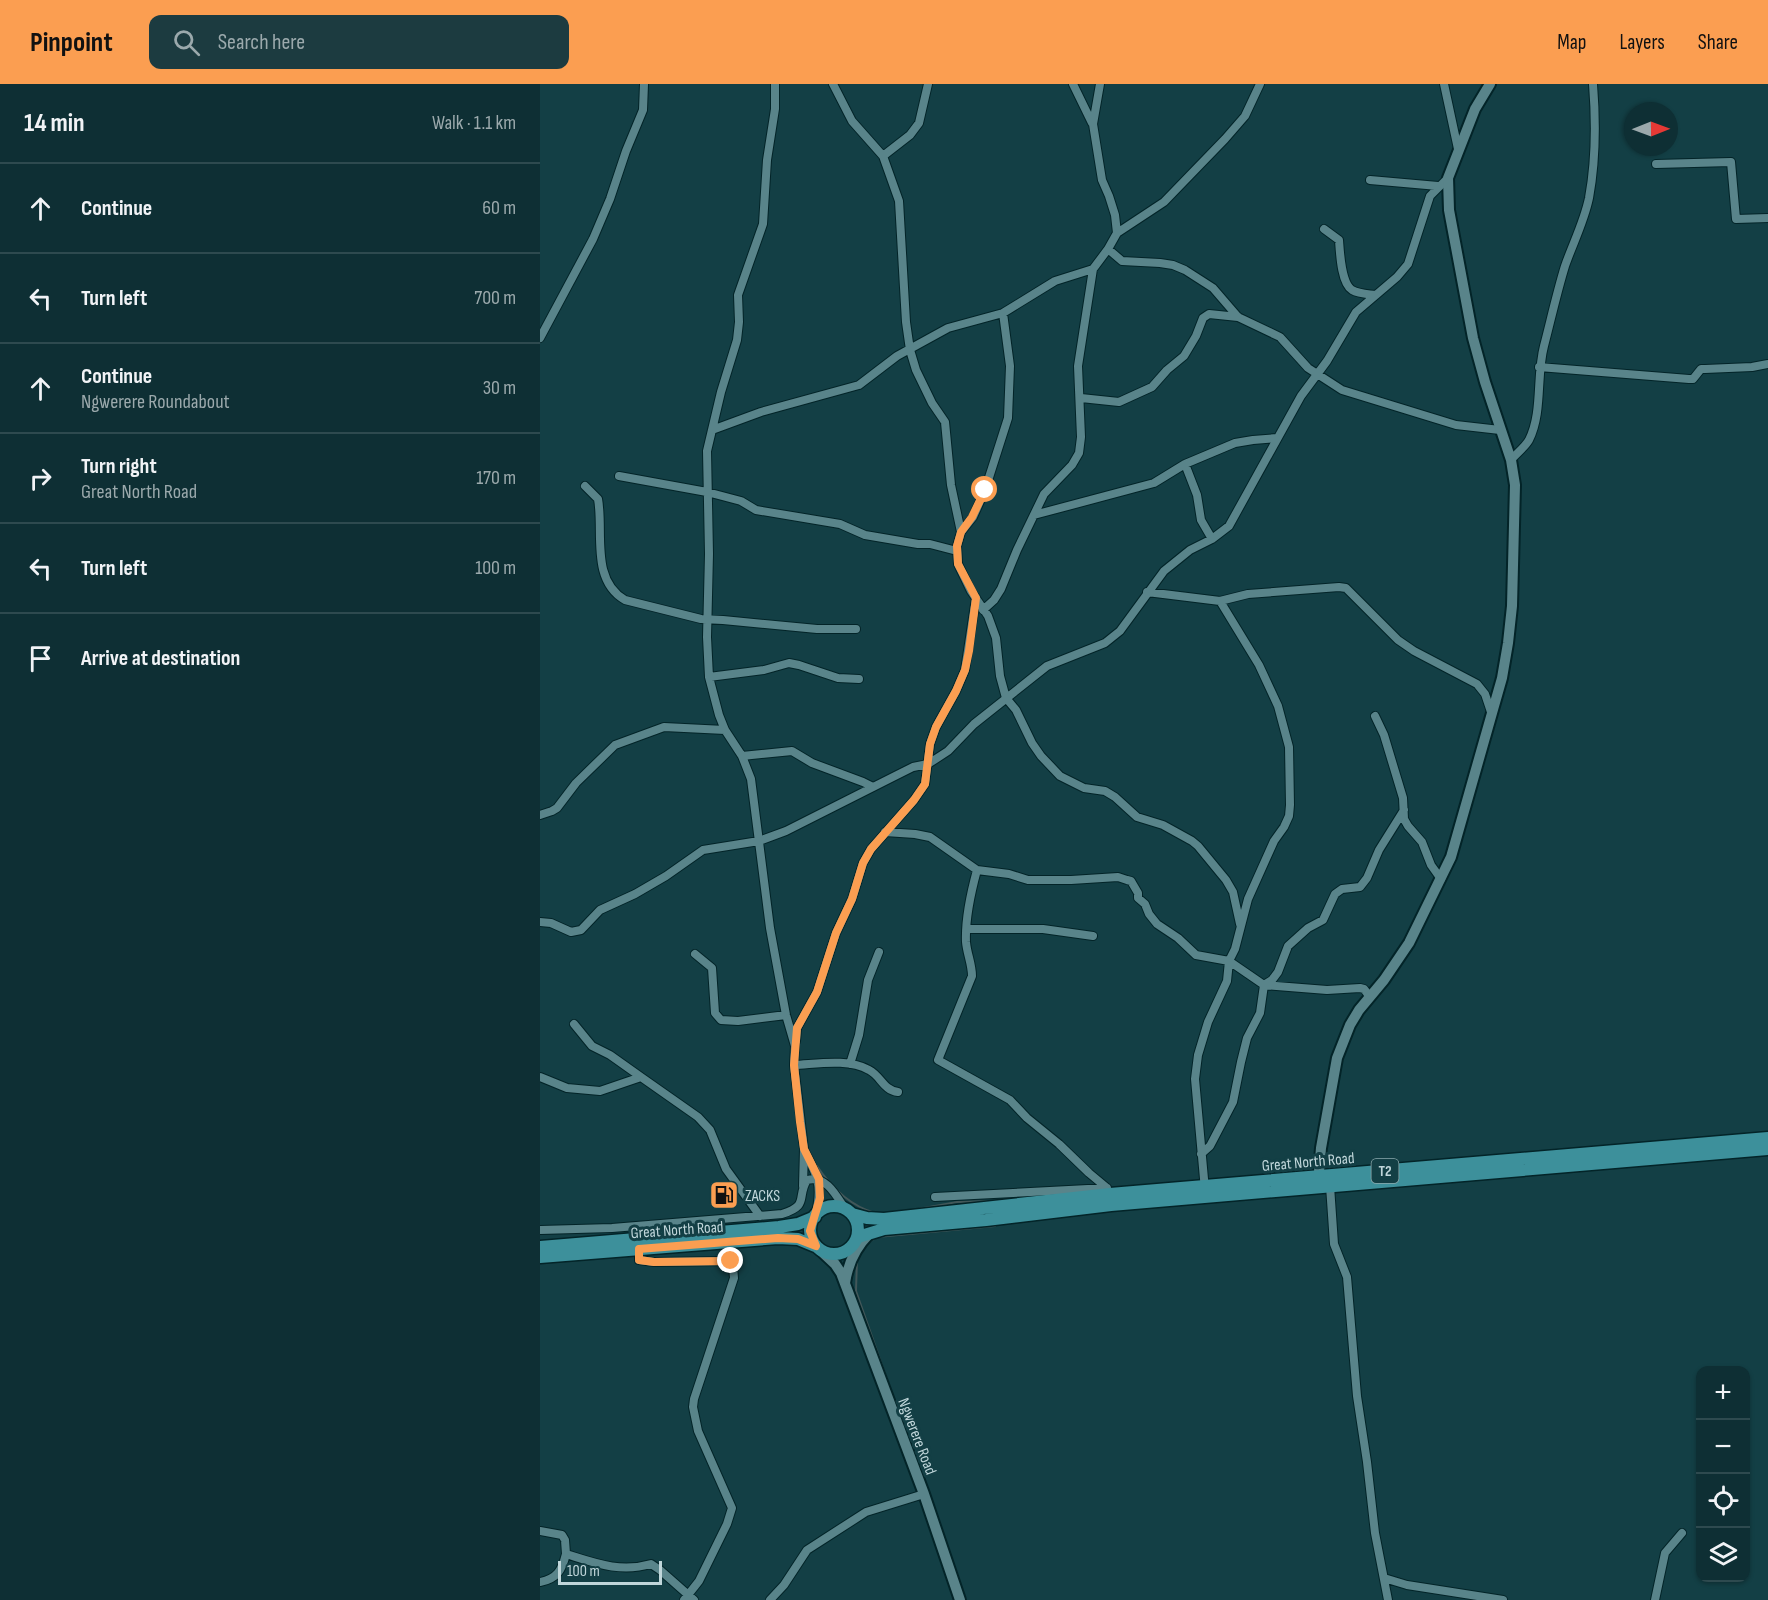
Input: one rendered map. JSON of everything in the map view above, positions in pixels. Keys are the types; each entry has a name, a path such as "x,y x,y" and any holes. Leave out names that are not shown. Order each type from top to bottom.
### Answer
{"main road":[{"name":"Great North Road","path":"1322,1183 1768,1138"},
{"name":"Great North Road","path":"848,1211 867,1218 884,1219 1109,1196 1322,1183 1768,1149"},
{"name":"Great North Road","path":"857,1239 870,1232 884,1229 986,1220 1109,1196"},
{"path":"836,1206 848,1211 858,1225 857,1239 849,1249 842,1253 830,1253 817,1247 810,1231 815,1217 826,1208 836,1206"},
{"name":"Great North Road","path":"540,1247 779,1227 798,1224 815,1217"},
{"name":"Great North Road","path":"540,1257 778,1238 798,1239 817,1247"}],"street":[{"path":"540,338 593,239 610,199 626,151 644,110 644,84"},
{"path":"775,84 775,109 767,160 763,224 738,295 737,340 730,359 707,451 710,554 707,620 709,677 719,715 752,779 770,928 786,1015 795,1046"},
{"path":"832,84 852,121 883,156 899,201 910,350 916,370 932,403 945,422 951,485 961,532 957,551 958,564 996,638 1000,676 1006,698 1016,710 1032,743 1060,776 1084,788 1105,792 1115,797 1137,817 1163,825 1192,840 1226,880 1233,892 1240,924"},
{"path":"883,156 910,135 919,123 928,84"},
{"path":"1073,84 1093,124 1102,180 1115,215 1117,233"},
{"path":"1093,124 1100,84"},
{"path":"983,610 994,600 1001,589 1044,494 1072,465 1079,453 1082,437 1078,366 1093,269 1117,233 1164,202 1245,116 1260,84"},
{"path":"1444,84 1458,149"},
{"path":"1388,1600 1375,1533 1357,1396 1347,1277 1334,1244 1322,1183 1321,1148 1337,1058 1350,1025 1409,943 1451,857 1502,678 1512,606 1515,484 1511,460 1473,338 1449,210 1448,178 1475,108 1490,84"},
{"path":"1511,460 1528,442 1533,428 1539,367 1564,269 1581,229 1588,198 1594,166 1596,135 1593,84"},
{"path":"1656,164 1731,162 1736,219 1768,218"},
{"path":"540,921 571,932 581,930 600,910 635,894 666,876 703,850 759,841 786,831 913,767 928,764 948,751 974,724 1047,666 1105,643 1120,632 1147,592 1174,562 1229,526 1277,438 1356,312 1397,277 1408,264 1430,196 1448,178"},
{"path":"1370,180 1438,186"},
{"path":"1324,229 1339,240 1347,284 1352,290 1376,295"},
{"path":"1108,249 1122,261 1160,262 1185,270 1213,288 1238,317"},
{"path":"712,430 761,412 859,385 897,356 948,328 1003,313 1055,281 1093,269"},
{"path":"961,532 972,517 985,490 1008,418 1011,366 1003,313"},
{"path":"1081,398 1119,402 1152,387 1184,356 1203,318 1209,314 1238,317 1280,337 1316,374 1342,390 1456,425 1500,430"},
{"path":"1539,367 1689,380 1695,378 1701,369 1752,367 1768,364"},
{"path":"1034,515 1061,510 1154,483 1185,464 1235,443 1277,438"},
{"path":"1185,464 1197,495 1201,520 1212,539"},
{"path":"619,476 707,492 741,501 756,510 840,524 865,535 930,544 957,551"},
{"path":"585,486 598,499 602,562 616,595 625,600 707,620 817,629 856,629"},
{"path":"1147,592 1220,601 1272,591 1346,588 1398,640 1414,651 1477,684 1485,694 1491,712"},
{"path":"540,1230 612,1228 760,1216 782,1214 797,1208 803,1197 804,1149 794,1065 797,1028 817,992 836,933 852,899 863,863 871,849 925,784 930,744 936,727 965,670 976,598"},
{"path":"1205,1191 1195,1079 1197,1063 1208,1022 1227,981 1229,961 1235,949 1240,924 1260,869 1289,816 1289,747 1274,695 1259,665 1220,601"},
{"path":"709,677 764,670 789,663 799,664 838,678 859,679"},
{"path":"1375,716 1384,735 1403,798 1404,819 1422,842 1431,865 1441,879"},
{"path":"540,815 557,808 576,783 615,745 664,727 725,730"},
{"path":"742,756 792,751 812,764 873,787"},
{"path":"1201,1154 1210,1146 1233,1102 1247,1038 1260,1013 1264,985 1278,972 1288,946 1308,928 1323,920 1335,894 1342,889 1360,887 1367,878 1379,850 1404,810"},
{"path":"885,832 930,837 977,870 1009,874 1028,880 1118,877 1131,881 1138,893 1138,898 1145,904 1149,914 1196,955 1229,961 1264,985 1319,990 1360,988 1364,989 1370,997"},
{"path":"977,870 972,890 968,929 967,952 972,964 972,976 938,1060 1010,1100 1089,1173 1109,1196"},
{"path":"968,929 1043,929 1093,936"},
{"path":"850,1064 859,1035 868,980 879,952"},
{"path":"695,954 712,968 715,1013 721,1020 738,1021 786,1015"},
{"path":"574,1024 592,1046 610,1055 698,1117 710,1130 726,1169 760,1216"},
{"path":"794,1065 850,1064 872,1071 887,1089 898,1092"},
{"path":"540,1077 567,1088 600,1091 641,1077"},
{"path":"804,1149 819,1179 820,1198 815,1217"},
{"path":"803,1186 807,1180 819,1179 827,1184 848,1211"},
{"path":"935,1197 1109,1196"},
{"path":"852,1255 870,1232"},
{"path":"845,1284 857,1239"},
{"name":"Ngwerere Road","path":"817,1247 835,1264 845,1284 924,1494 960,1600"},
{"path":"566,1554 608,1567 640,1567 651,1564 689,1598 731,1514 729,1501 698,1431 693,1407 734,1278 731,1261 654,1262 639,1260 639,1249"},
{"path":"770,1600 784,1585 807,1550 866,1512 924,1494"},
{"path":"540,1531 562,1535 565,1540 566,1554 559,1573 554,1578 540,1582"},
{"path":"1655,1600 1665,1553 1682,1533"},
{"path":"1384,1578 1407,1585 1503,1600"}],"waterway":[{"path":"817,1166 842,1195 858,1206 875,1213"},
{"path":"913,1210 957,1202 990,1201"},
{"path":"866,1244 877,1237 995,1226"},
{"path":"857,1259 856,1291 891,1391"},
{"path":"962,1589 966,1600"}],"place":[{"name":"ZACKS","path":"724,1195"}],"route":[{"path":"731,1261 654,1262 639,1260 639,1249 778,1238 798,1239 816,1246 810,1231 820,1198 819,1179 804,1149 800,1122 794,1065 797,1028 817,992 836,933 852,899 863,863 871,849 925,784 930,744 936,727 965,670 976,598 958,564 957,546 961,532 972,517 985,490"}]}
